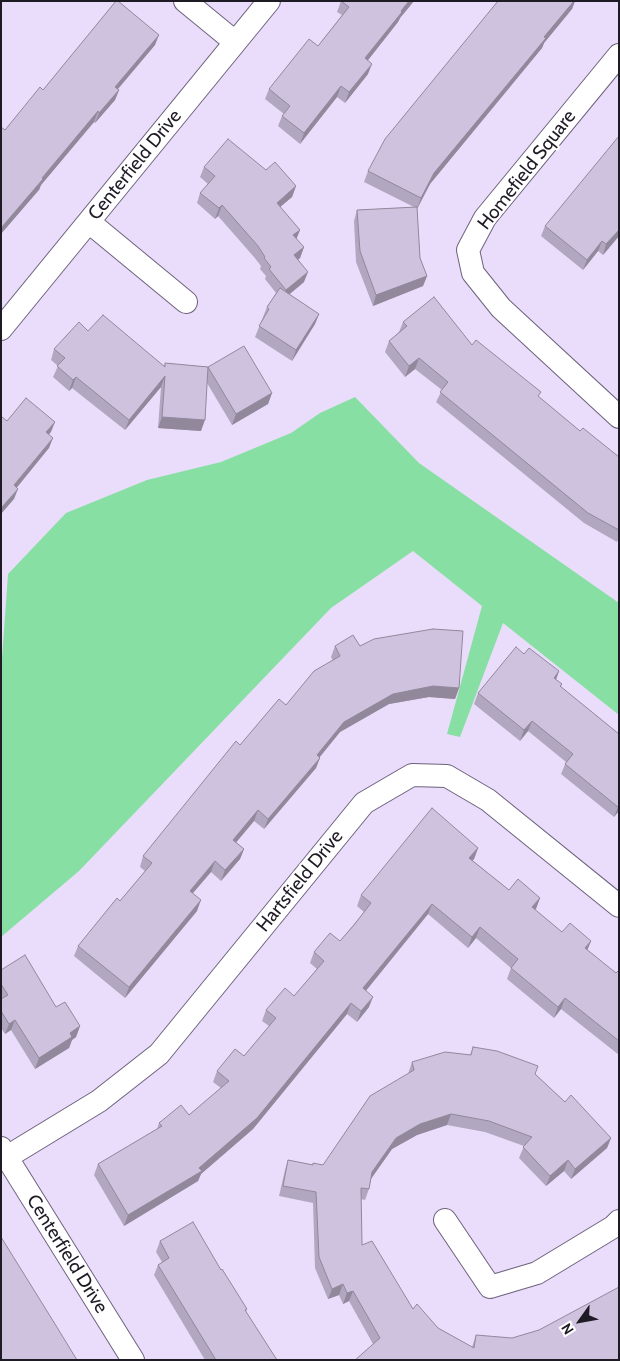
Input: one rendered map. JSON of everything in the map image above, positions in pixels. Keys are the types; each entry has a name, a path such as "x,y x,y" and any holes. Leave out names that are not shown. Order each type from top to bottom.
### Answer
{"street":[{"path":"185,1 235,42"},
{"name":"Centerfield Drive","path":"1,329 269,1"},
{"name":"Homefield Square","path":"619,54 485,218 468,250 474,273 501,308 619,417"},
{"path":"89,222 186,302"},
{"name":"Hartsfield Drive","path":"4,1152 99,1101 159,1054 364,804 412,775 447,776 488,800 619,906"},
{"name":"Centerfield Drive","path":"4,1152 133,1360"},
{"path":"446,1220 490,1287 537,1272 619,1221"}],"green space":[{"path":"355,397 419,463 619,603 619,715 503,623 460,737 447,734 482,606 413,551 331,608 79,871 1,937 1,672 8,574 66,513 147,480 221,462 291,433 320,413"}],"building":[{"path":"116,1 159,35 115,87 119,90 99,113 98,111 1,228 1,127 5,130 40,87 43,90"},
{"path":"341,1 409,1 365,58 372,64 349,92 341,86 304,133 282,116 290,106 269,89 309,39 318,46 349,7"},
{"path":"498,1 574,1 544,37 546,38 434,173 421,198 368,171 385,139"},
{"path":"619,136 619,230 606,244 602,241 587,260 545,226"},
{"path":"228,139 266,170 275,162 296,186 277,203 300,230 293,235 304,247 294,255 308,272 286,290 269,269 271,267 258,246 222,205 219,208 200,193 215,176 204,167"},
{"path":"417,207 420,258 427,276 376,295 360,251 357,210"},
{"path":"280,288 319,314 296,350 259,326 269,309 267,307"},
{"path":"434,297 472,345 476,340 541,392 538,396 580,431 583,428 619,457 619,530 588,513 440,392 448,382 419,358 409,366 389,341 407,326 403,322"},
{"path":"103,315 165,367 165,363 208,367 205,420 162,417 165,376 129,420 76,377 73,380 57,366 65,358 54,349 79,322 88,331"},
{"path":"244,346 272,393 236,414 208,367"},
{"path":"26,398 55,422 46,432 53,438 14,485 18,489 1,508 1,418 7,421"},
{"path":"433,629 463,631 459,688 433,686 393,694 344,722 317,755 320,758 268,819 258,810 233,840 244,849 225,870 215,861 190,891 201,900 129,987 78,946 117,898 120,901 152,863 143,856 236,741 240,745 279,699 286,705 314,671 340,656 335,646 353,635 360,646 374,639"},
{"path":"516,647 524,654 529,648 559,671 554,678 562,684 560,686 619,734 618,807 565,764 573,754 532,721 524,730 478,693"},
{"path":"432,808 478,848 469,858 509,890 518,879 540,898 532,907 562,932 570,923 591,941 585,948 616,973 619,970 619,1041 565,998 558,1007 511,968 518,959 480,927 472,937 432,904 363,988 373,997 361,1011 351,1003 257,1118 199,1168 202,1171 128,1215 98,1164 162,1126 159,1123 181,1105 189,1115 229,1081 217,1071 235,1049 244,1056 276,1018 266,1010 285,988 294,996 324,961 314,952 330,933 340,941 354,925 371,903 361,895"},
{"path":"25,955 56,1007 65,1002 80,1026 70,1033 72,1037 39,1058 15,1020 9,1024 1,1011 1,999 8,995 1,984 1,970"},
{"path":"473,1047 497,1051 538,1066 535,1074 565,1102 571,1095 611,1138 575,1169 568,1160 550,1176 523,1147 532,1137 489,1121 451,1114 420,1124 396,1138 372,1172 369,1189 361,1188 362,1245 372,1241 413,1309 417,1304 438,1328 474,1348 476,1335 512,1338 539,1330 619,1287 619,1360 355,1360 380,1338 353,1291 347,1293 343,1284 332,1289 319,1257 316,1192 283,1186 288,1160 323,1165 370,1096 414,1070 412,1062 445,1052 471,1055"},
{"path":"193,1222 277,1360 216,1360 158,1265 169,1258 160,1241"},
{"path":"1,1237 77,1360 1,1359"}]}
